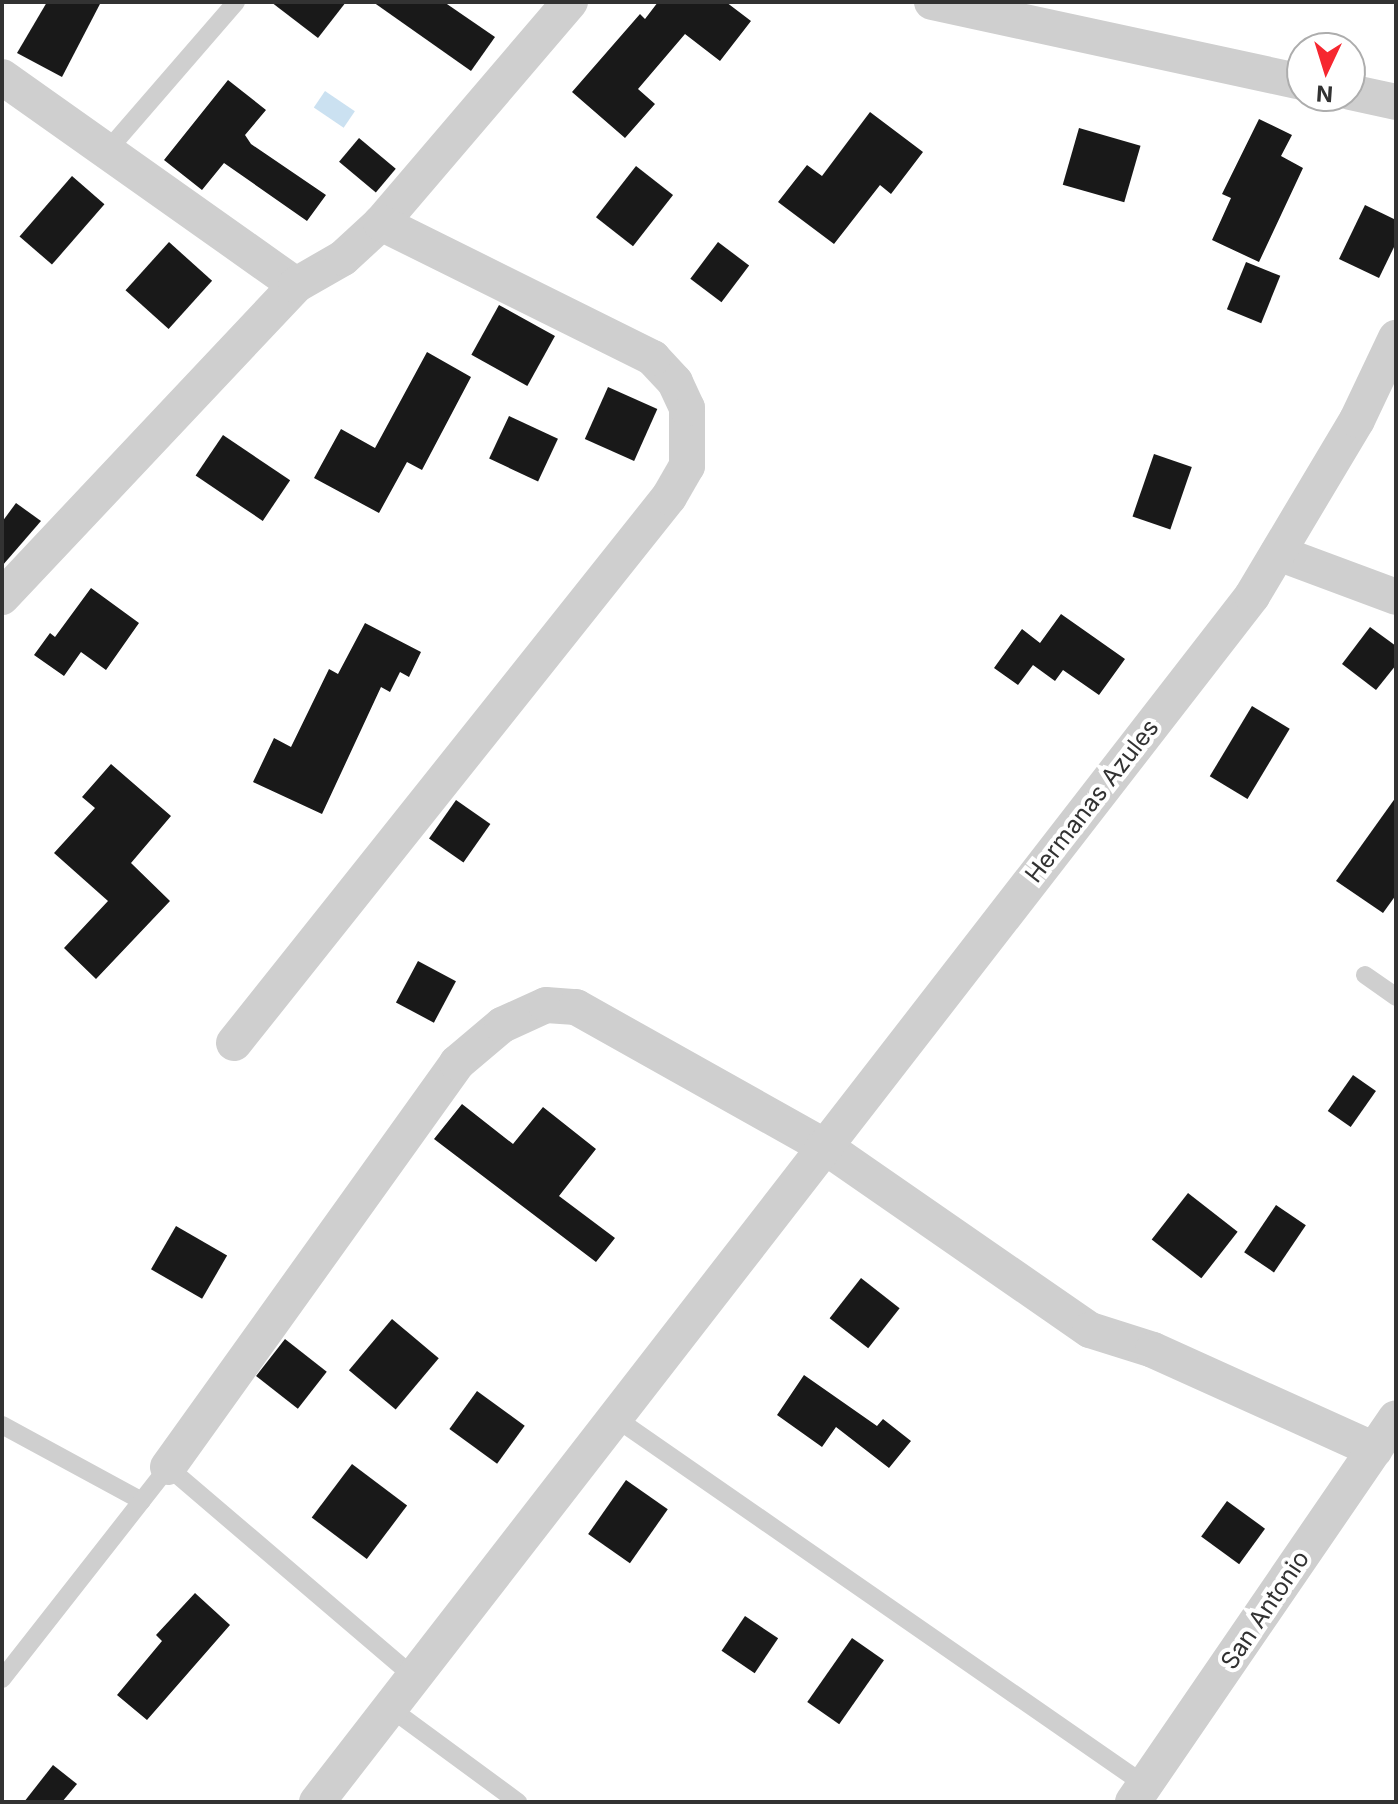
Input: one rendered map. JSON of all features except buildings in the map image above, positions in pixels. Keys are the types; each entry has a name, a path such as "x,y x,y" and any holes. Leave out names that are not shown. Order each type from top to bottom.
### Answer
{"street":[{"path":"2,597 296,285 343,258 381,223 570,2"},
{"path":"932,2 1286,79"},
{"path":"2,77 296,285"},
{"path":"1366,95 1396,102"},
{"path":"234,1043 669,497 687,466 687,408 675,382 653,358 381,223"},
{"name":"Hermanas Azules","path":"317,1802 1252,596 1357,420 1396,338"},
{"path":"1278,553 1396,597"},
{"path":"168,1467 457,1063 523,1013 546,1005 576,1007 824,1146 1090,1330 1153,1350 1374,1450"},
{"name":"San Antonio","path":"1139,1794 1396,1418"}],"lane":[{"path":"107,151 236,2"},
{"path":"1365,975 1396,997"},
{"path":"614,1417 1139,1794"},
{"path":"2,1425 142,1501"},
{"path":"2,1679 168,1467 414,1677"},
{"path":"390,1708 518,1802"}],"water":[{"path":"325,91 355,111 344,128 314,108"}]}
